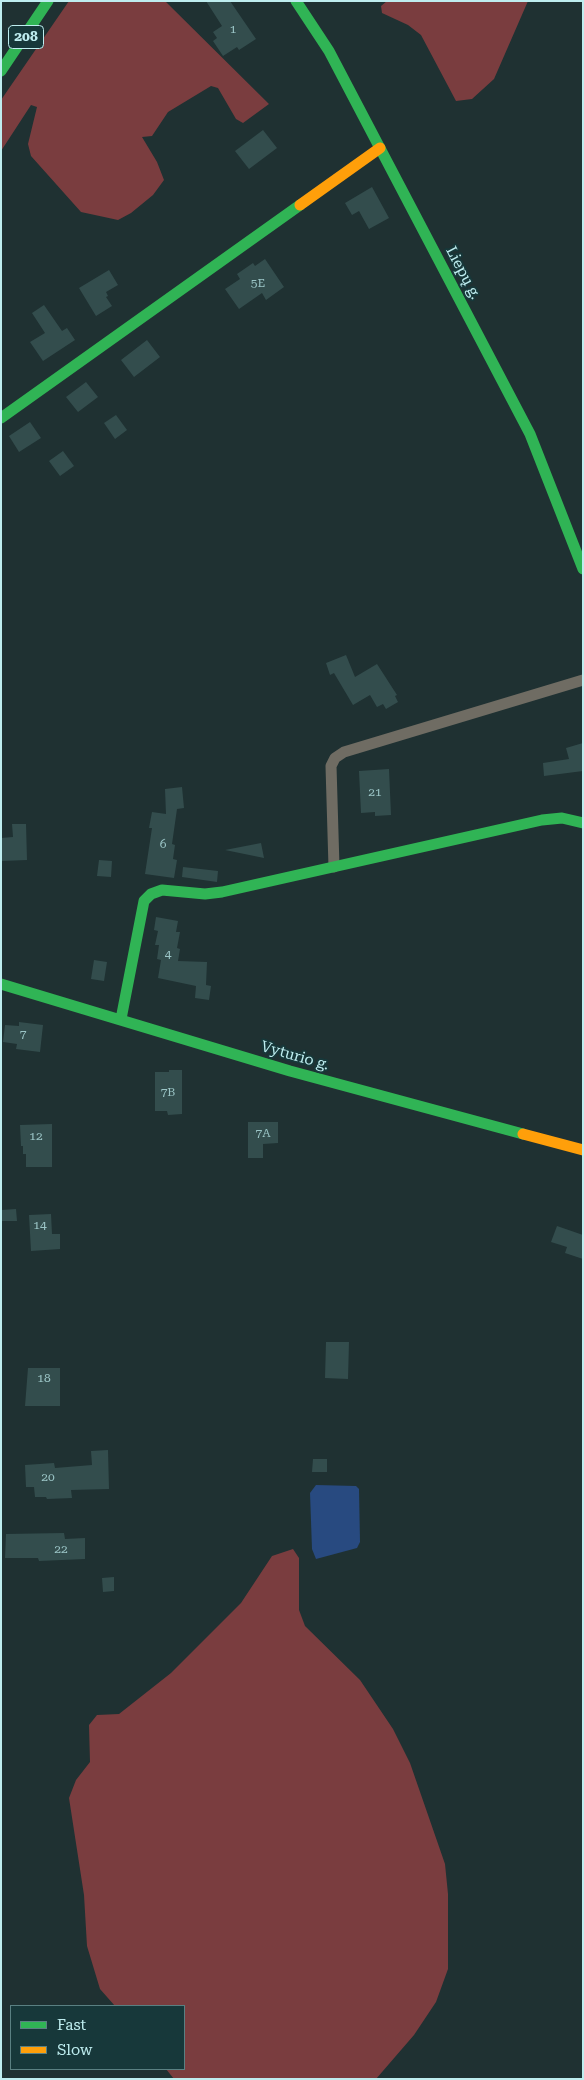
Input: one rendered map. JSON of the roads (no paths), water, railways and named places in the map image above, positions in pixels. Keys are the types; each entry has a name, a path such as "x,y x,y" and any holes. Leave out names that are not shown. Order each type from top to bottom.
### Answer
{"main road":[{"name":"208","path":"1,71 48,1"},
{"name":"Liepų g.","path":"296,1 329,51 530,434 583,569"},
{"path":"1,418 380,148"},
{"path":"120,1019 144,901 151,894 162,890 205,894 542,820 562,818 583,823"},
{"name":"Vyturio g.","path":"1,984 290,1071 583,1150"}],"street":[{"path":"334,867 331,766 335,758 344,752 583,680"}],"water":[{"path":"316,1485 356,1486 359,1489 360,1542 357,1548 316,1559 312,1549 310,1493"}]}
